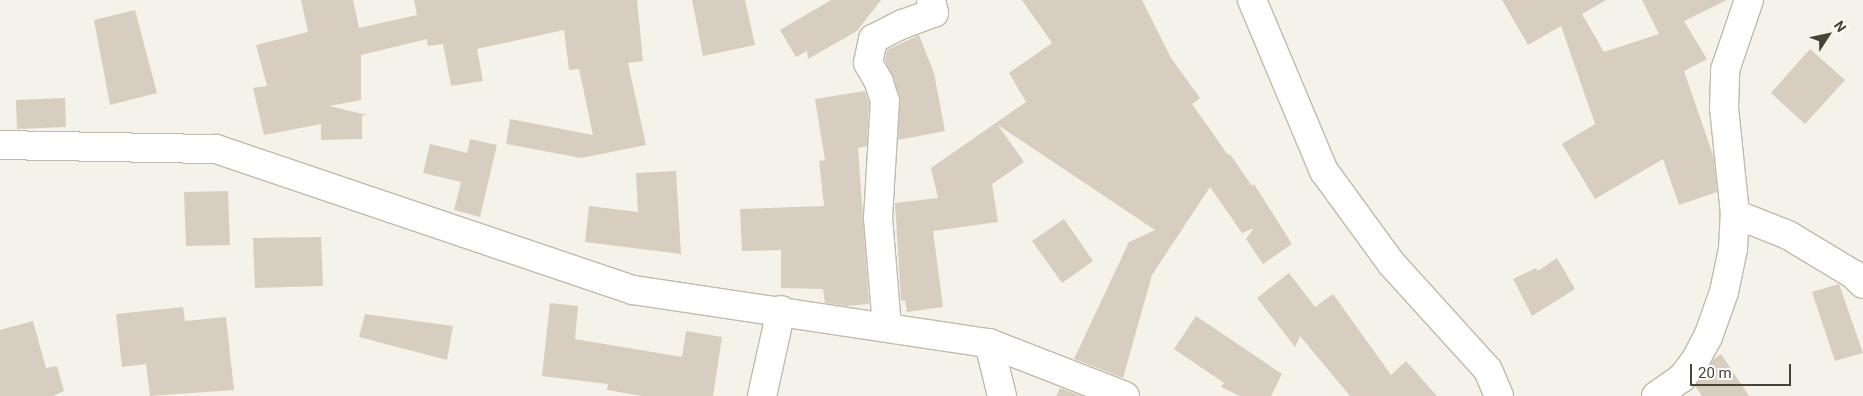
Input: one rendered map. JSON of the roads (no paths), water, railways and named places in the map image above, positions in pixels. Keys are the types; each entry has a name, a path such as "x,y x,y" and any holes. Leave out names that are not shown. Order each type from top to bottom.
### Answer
{"street":[{"path":"888,327 878,218 885,101 879,82 868,63 873,39 903,24 934,14 931,0"},
{"path":"1252,0 1324,171 1391,263 1488,370 1499,396"},
{"path":"1656,396 1682,378 1708,337 1734,249 1735,214 1724,107 1725,70 1749,0"},
{"path":"0,145 216,149 633,290 780,310 989,343 1125,396"},
{"path":"1735,214 1788,234 1853,274 1863,284"},
{"path":"762,396 780,310"},
{"path":"989,343 1002,396"}]}
